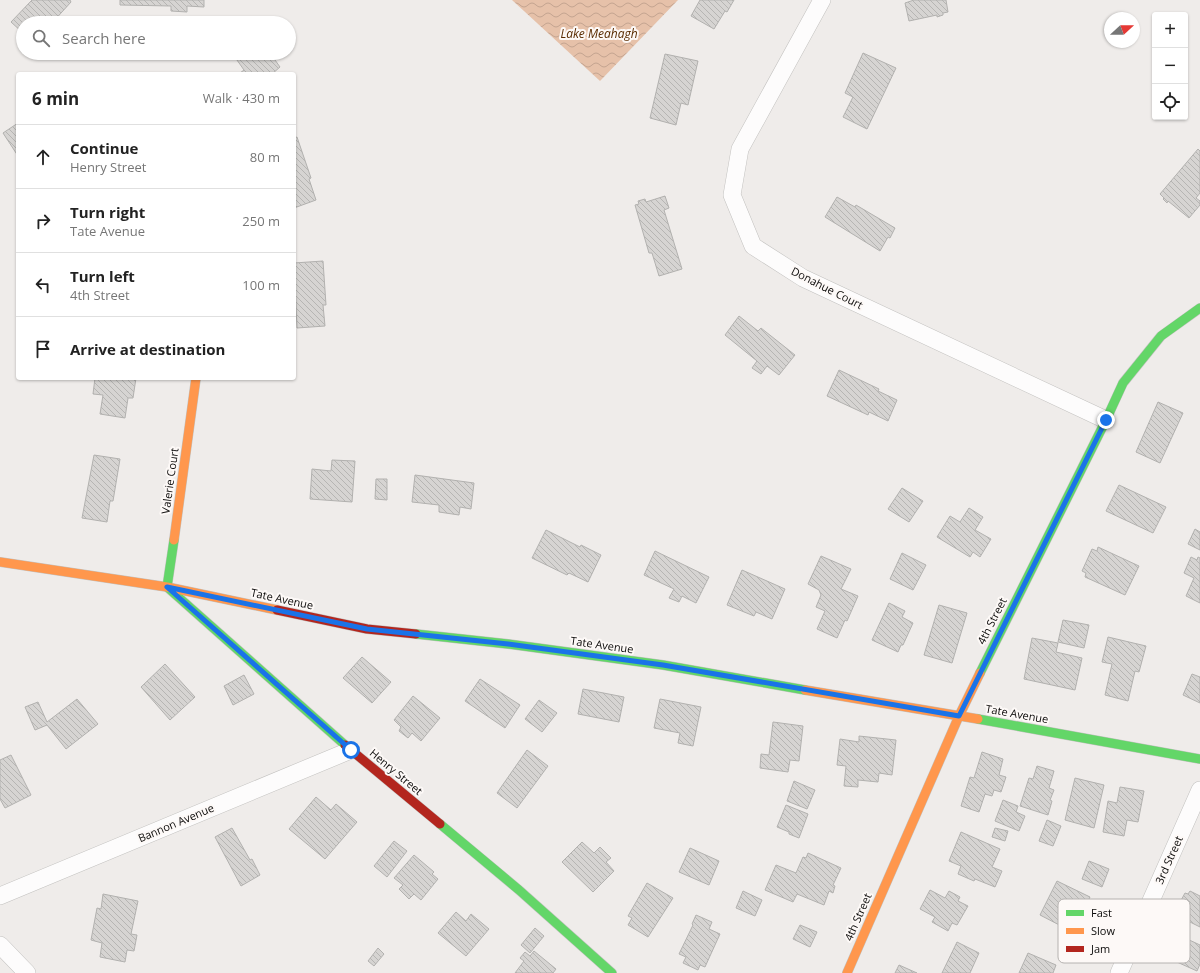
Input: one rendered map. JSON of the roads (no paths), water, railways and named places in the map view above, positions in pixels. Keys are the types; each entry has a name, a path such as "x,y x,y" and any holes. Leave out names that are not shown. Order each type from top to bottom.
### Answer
{"street":[{"name":"Donahue Court","path":"822,0 740,149 732,196 753,246 802,278 1106,420"},
{"name":"4th Street","path":"847,973 959,716 1123,383 1161,336 1200,308"},
{"name":"Valerie Court","path":"167,587 196,380"},
{"name":"Tate Avenue","path":"0,562 167,587 367,629 508,644 663,665 1200,759"},
{"name":"Henry Street","path":"167,587 351,750 519,890 612,973"},
{"name":"Bannon Avenue","path":"0,896 351,750"},
{"name":"3rd Street","path":"1152,899 1200,790"},
{"path":"0,945 27,973"},
{"name":"3rd Street","path":"1119,973 1123,963"}],"water":[{"name":"Lake Meahagh","path":"512,0 678,0 600,81"}]}
